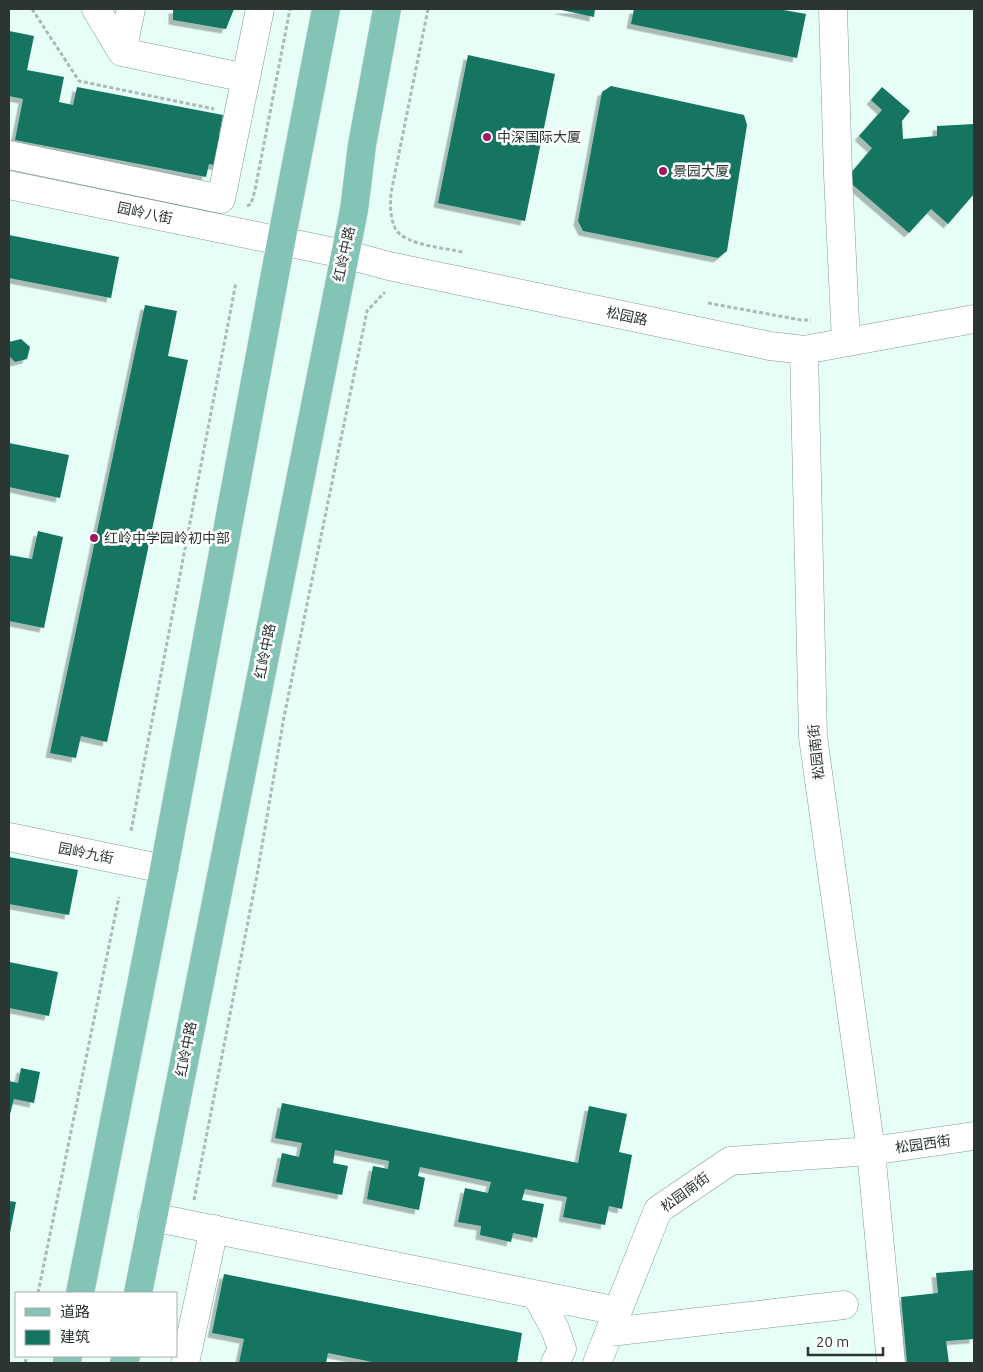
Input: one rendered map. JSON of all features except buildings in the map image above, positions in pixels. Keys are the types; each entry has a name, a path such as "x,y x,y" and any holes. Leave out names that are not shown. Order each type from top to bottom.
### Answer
{"main road":[{"path":"80,1292 164,869 326,9"},
{"name":"红岭中路","path":"138,1292 354,210 362,145 388,9"}],"street":[{"path":"96,9 122,52 246,78"},
{"path":"122,52 131,9"},
{"path":"9,155 221,199 260,9"},
{"path":"833,9 846,342"},
{"name":"园岭八街","path":"9,185 281,242"},
{"name":"松园路","path":"281,242 761,344 804,350 974,319"},
{"name":"松园南街","path":"804,350 813,737 871,1151 891,1363"},
{"name":"园岭九街","path":"9,838 164,869"},
{"name":"松园西街","path":"871,1151 974,1136"},
{"name":"松园南街","path":"597,1363 658,1210 730,1161 871,1151"},
{"path":"152,1216 538,1296 614,1322 844,1305"},
{"path":"186,1363 202,1227"},
{"path":"538,1296 555,1329 562,1349 555,1363"}],"path":[{"path":"255,190 290,9"},
{"path":"428,9 391,193 391,217 395,229 403,237 412,241 468,253"},
{"path":"131,832 236,282"},
{"path":"202,1227 257,875 284,717 368,311 384,293"},
{"path":"708,303 801,320 817,319"},
{"path":"38,1292 119,897"}],"place":[{"name":"中深国际大厦","path":"487,137"},
{"name":"景园大厦","path":"663,171"},
{"name":"红岭中学园岭初中部","path":"94,538"}]}
